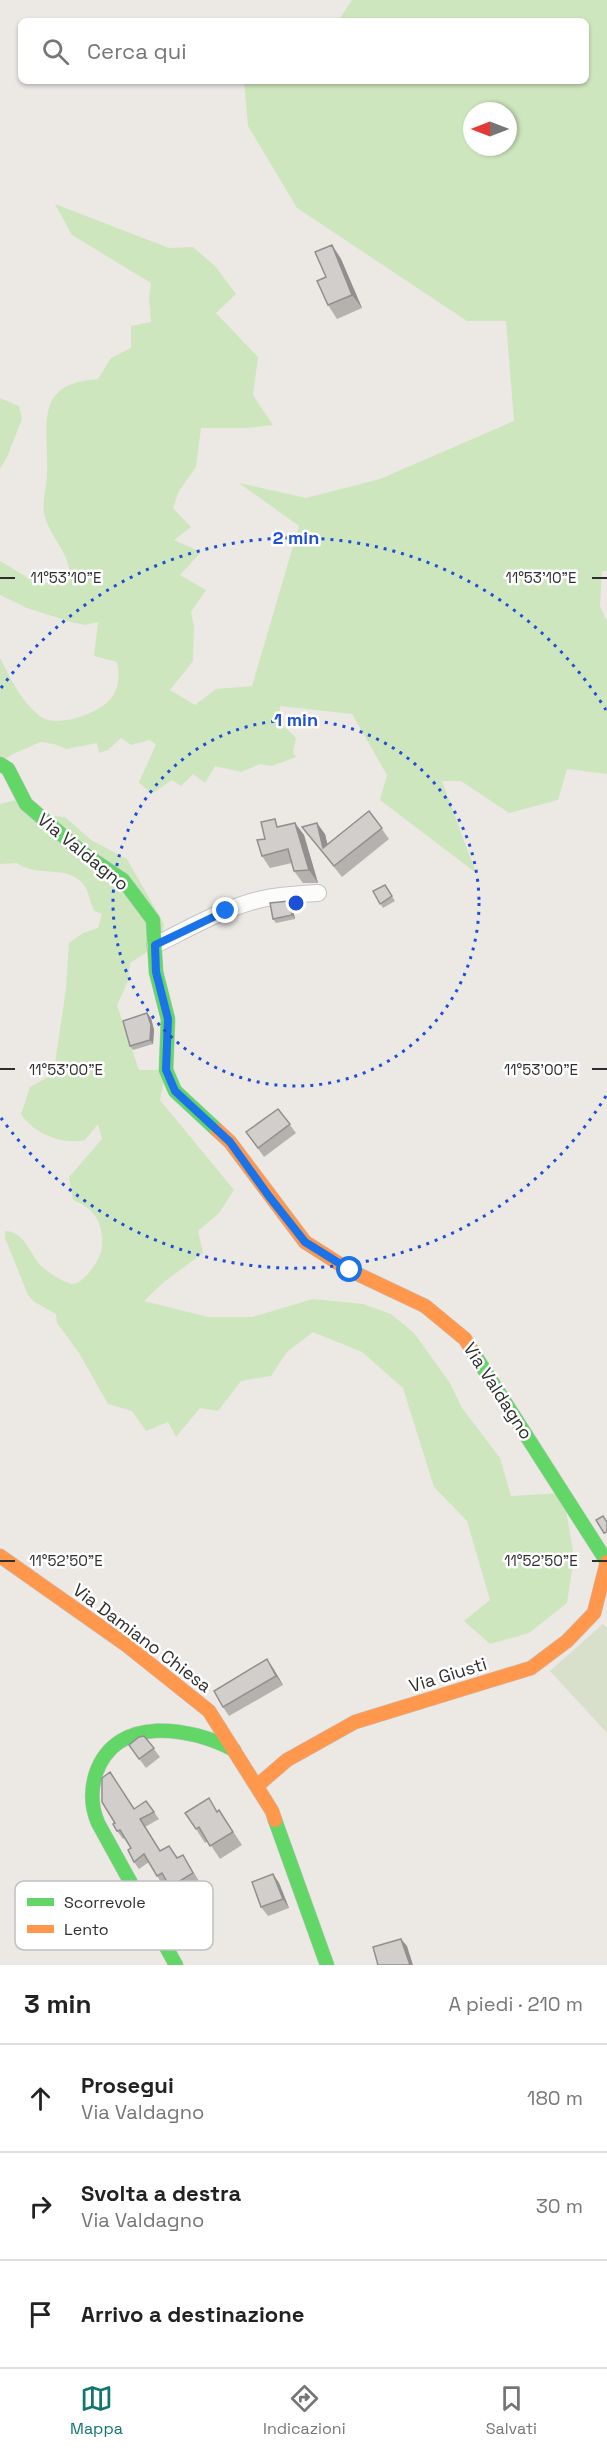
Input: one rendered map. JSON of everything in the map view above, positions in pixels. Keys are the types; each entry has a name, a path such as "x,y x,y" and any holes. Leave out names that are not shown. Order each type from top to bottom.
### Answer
{"street":[{"name":"Via Valdagno","path":"0,764 8,769 26,804 83,853 123,880 153,920 156,972 168,1019 166,1070 175,1091 230,1142 305,1242 350,1270 425,1306 465,1339 607,1562"},
{"path":"155,945 226,911 256,901 286,895 318,893"},
{"name":"Via Damiano Chiesa","path":"0,1556 125,1644 209,1712 258,1785 272,1811 327,1965"},
{"name":"Via Giusti","path":"258,1785 287,1760 355,1722 531,1668 567,1641 594,1614 607,1562"},
{"path":"130,1881 94,1814 93,1783 98,1767 110,1748 124,1738 148,1731 182,1730 215,1739 235,1750"},
{"path":"168,1950 176,1965"}],"green space":[{"path":"352,0 607,0 607,571 602,571 600,606 607,622 607,774 567,769 558,800 509,813 461,781 442,781 476,873 380,800 387,775 352,714 280,706 280,722 296,738 293,752 296,757 272,766 260,764 241,772 215,766 205,783 193,774 181,786 172,780 151,794 139,782 156,745 150,740 131,745 121,738 108,750 99,753 97,743 66,749 40,742 11,755 0,764 0,658 23,699 36,713 51,721 71,719 93,712 114,694 118,678 117,662 94,656 98,622 85,625 71,622 27,608 0,595 0,561 43,583 61,580 70,574 66,558 44,514 48,410 53,398 62,389 77,382 98,379 111,358 131,348 131,326 151,322 149,298 151,283 72,235 55,204 169,248 193,247 215,266 236,294 216,313 258,357 253,395 273,425 248,428 201,428 196,467 179,491 173,508 191,527 174,540 201,552 180,575 206,590 191,612 194,627 193,661 170,690 195,705 216,689 252,686 299,526 239,483 306,498 380,479 514,421 506,321 467,321 297,208 248,126 244,84 589,84 589,18 340,18"},
{"path":"0,398 19,406 22,419 0,469"},
{"path":"16,800 37,815 65,817 91,840 127,859 164,924 160,944 130,963 128,981 117,1005 139,1070 166,1070 160,1100 234,1190 219,1213 198,1231 203,1253 164,1282 144,1301 208,1317 252,1317 313,1299 363,1304 391,1314 414,1333 450,1383 462,1408 500,1458 511,1496 563,1493 574,1557 567,1603 529,1633 490,1644 464,1621 490,1600 467,1521 434,1487 403,1388 362,1352 313,1332 287,1352 271,1376 241,1381 218,1411 200,1408 176,1437 168,1422 146,1431 132,1411 108,1404 79,1353 57,1323 56,1314 33,1301 28,1295 5,1238 5,1231 21,1238 40,1264 57,1278 71,1284 86,1276 95,1264 102,1247 99,1223 88,1208 73,1200 69,1177 102,1139 98,1124 85,1140 68,1141 41,1132 21,1114 30,1087 50,1076 54,1070 66,989 69,943 83,933 98,928 102,914 94,911 86,888 72,875 34,870 17,863 0,864 0,804"},
{"path":"603,1624 607,1628 607,1733 550,1671"}],"building":[{"path":"332,245 352,295 328,305 317,281 326,277 315,252"},
{"path":"369,811 382,828 334,866 302,827 317,823 323,848"},
{"path":"275,819 277,827 295,823 309,870 294,871 288,849 262,856 257,840 265,839 261,822"},
{"path":"385,885 392,896 380,904 373,891"},
{"path":"289,901 292,915 273,919 270,903"},
{"path":"147,1013 151,1025 150,1040 130,1046 123,1021"},
{"path":"278,1109 290,1124 258,1148 246,1132"},
{"path":"603,1516 607,1522 607,1532 604,1533 596,1520"},
{"path":"267,1659 276,1676 223,1707 214,1691"},
{"path":"144,1736 154,1748 139,1759 129,1745"},
{"path":"110,1772 134,1809 146,1801 154,1812 140,1819 160,1851 169,1846 177,1858 183,1855 193,1873 180,1881 167,1881 162,1873 157,1876 144,1854 134,1862 128,1850 131,1848 120,1830 117,1831 113,1824 115,1823 102,1802 102,1778"},
{"path":"209,1798 233,1832 210,1846 199,1827 196,1829 185,1813"},
{"path":"273,1874 283,1899 261,1907 252,1882"},
{"path":"401,1939 410,1965 378,1965 373,1947"}],"traffic: fast":[{"path":"0,764 8,769 26,804 83,853 123,880 153,920 156,972 168,1019 166,1070 175,1091 217,1130"},
{"path":"471,1349 607,1562"},
{"path":"130,1881 98,1823 94,1811 93,1785 96,1773 106,1754 120,1741 138,1734 157,1731 197,1736 234,1750"},
{"path":"275,1820 327,1965"},
{"path":"168,1950 176,1965"}],"traffic: slow":[{"path":"217,1130 230,1142 305,1242 349,1270 425,1306 465,1339 471,1349"},
{"path":"0,1556 125,1644 209,1711 272,1811 275,1820"},
{"path":"258,1785 287,1760 355,1722 531,1668 567,1641 594,1613 607,1562"}],"route":[{"path":"226,911 155,945 156,972 168,1019 166,1070 169,1081 175,1091 230,1142 305,1242 350,1270"}]}
